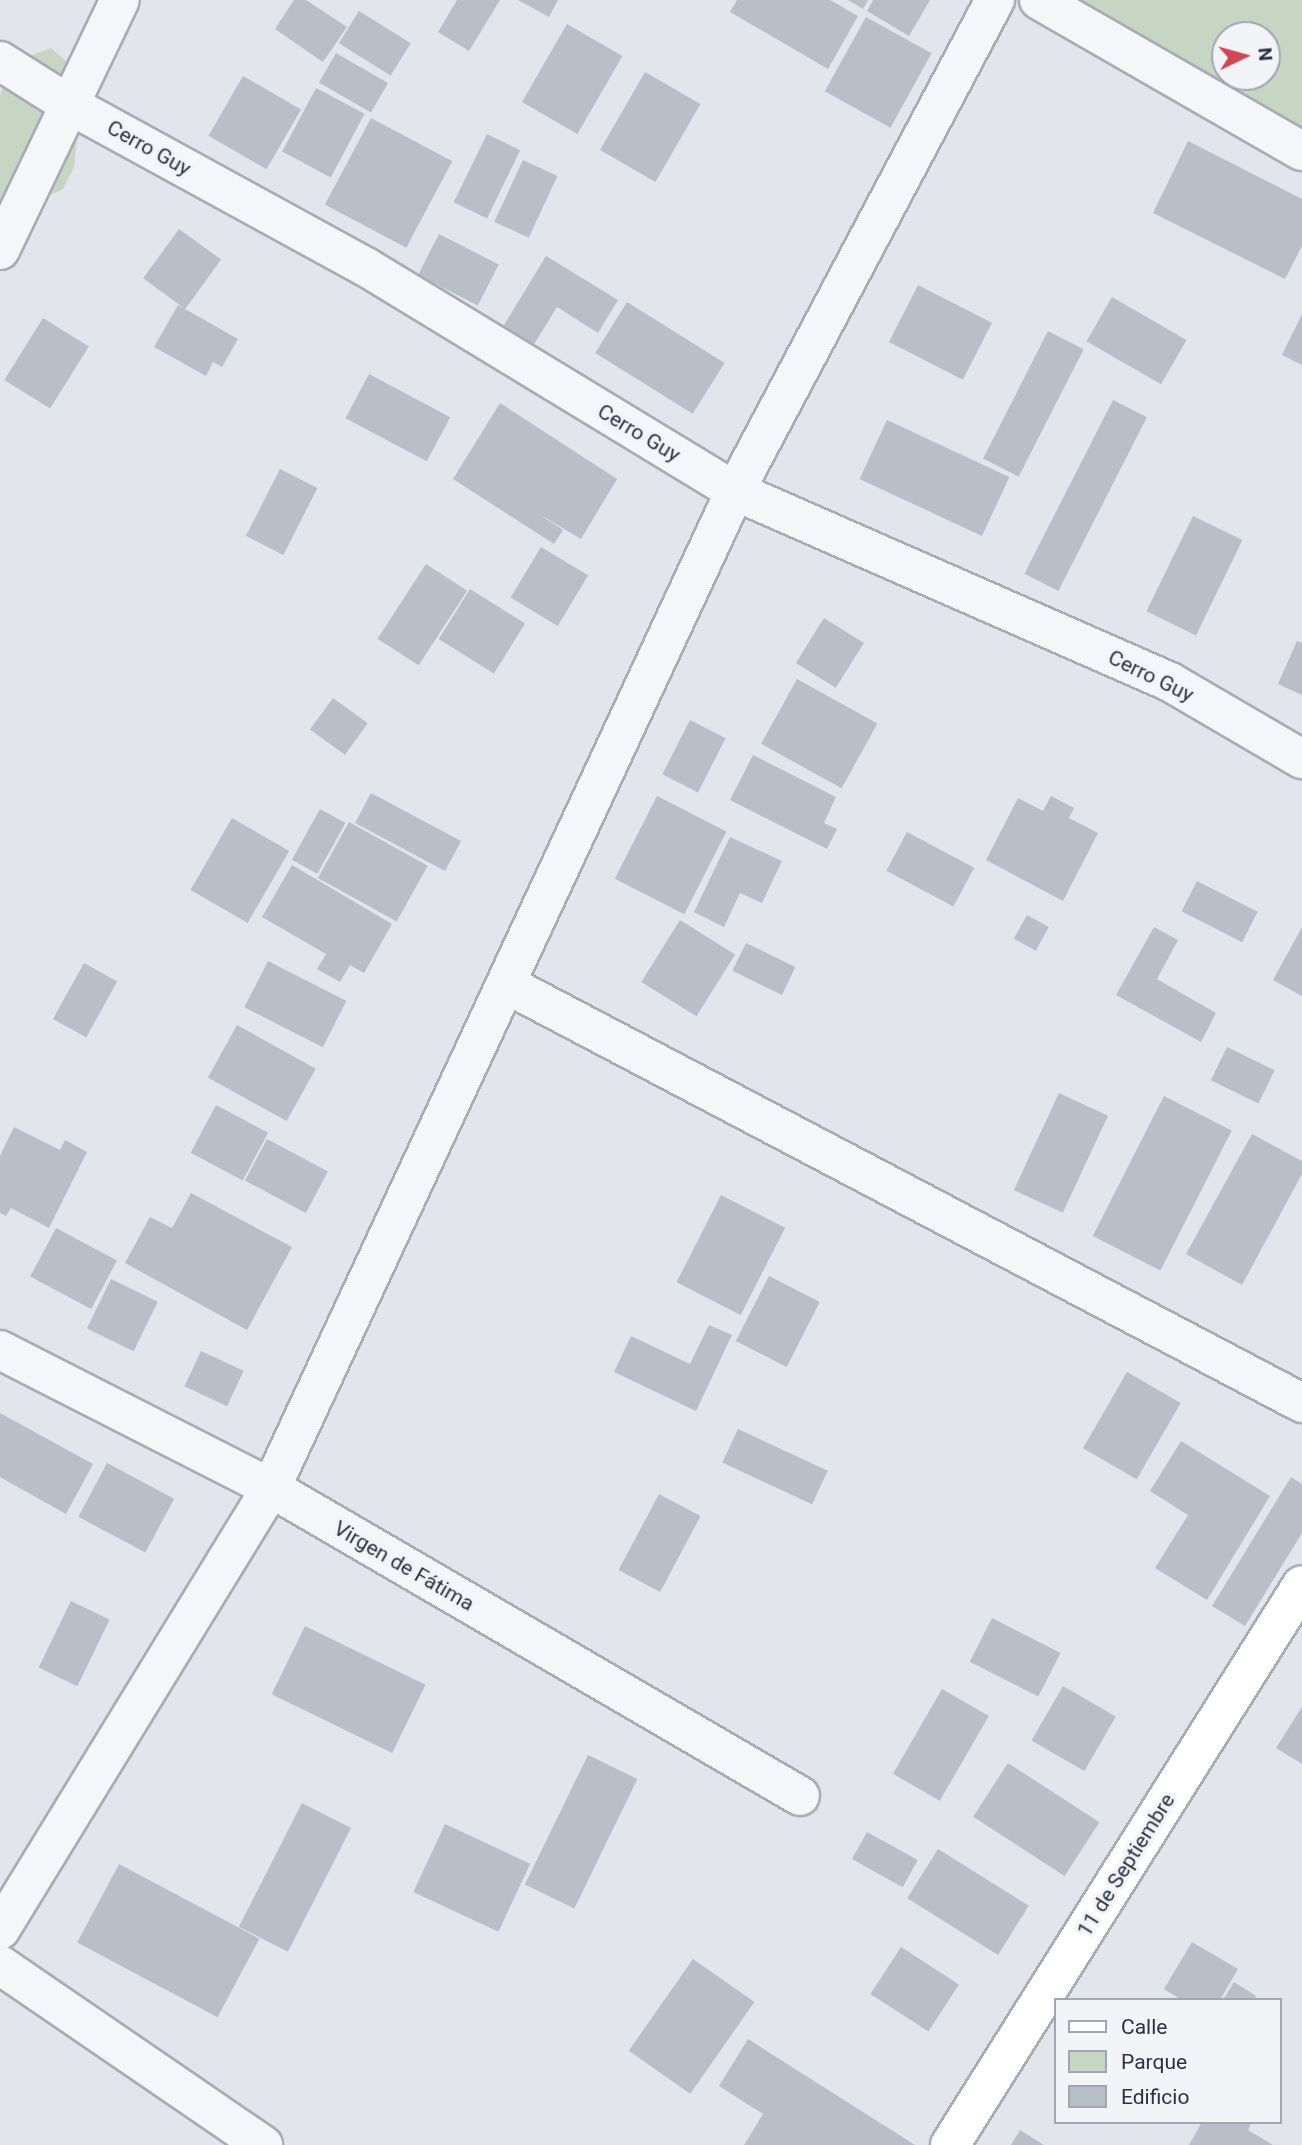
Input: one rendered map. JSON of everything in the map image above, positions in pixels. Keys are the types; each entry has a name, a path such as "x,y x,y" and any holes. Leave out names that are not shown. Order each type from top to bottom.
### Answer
{"main road":[{"name":"11 de Septiembre","path":"950,2145 1302,1585"}],"street":[{"path":"0,250 120,0"},
{"path":"0,1930 271,1488 734,491 995,0"},
{"path":"1039,0 1302,151"},
{"name":"Cerro Guy","path":"0,61 70,105 366,267 734,491 1170,682 1302,759"},
{"path":"506,984 1302,1403"},
{"name":"Virgen de Fátima","path":"0,1350 271,1488 800,1796"},
{"path":"0,1965 263,2145"}],"green space":[{"path":"1039,0 1302,0 1302,149"},
{"path":"51,48 67,62 66,85 78,125 74,167 63,189 0,220 0,96 11,63"}],"building":[{"path":"294,0 306,0 347,27 323,62 275,29"},
{"path":"457,0 500,0 469,51 438,32"},
{"path":"518,0 558,0 549,17"},
{"path":"737,0 830,0 858,16 828,69 730,12"},
{"path":"848,0 868,0 863,9"},
{"path":"873,0 930,0 909,36 867,11"},
{"path":"359,11 411,43 391,76 339,43"},
{"path":"866,17 932,53 890,128 825,91"},
{"path":"567,24 622,56 577,134 522,102"},
{"path":"336,53 388,83 371,112 319,82"},
{"path":"645,72 700,104 655,182 600,150"},
{"path":"243,76 301,109 267,169 208,136"},
{"path":"316,88 365,114 331,177 282,152"},
{"path":"371,118 452,161 406,248 325,205"},
{"path":"487,134 520,150 487,219 454,202"},
{"path":"1188,141 1302,199 1302,246 1285,279 1153,213"},
{"path":"523,160 557,176 529,238 494,222"},
{"path":"179,229 221,260 185,309 143,278"},
{"path":"439,234 499,264 478,305 418,275"},
{"path":"546,256 618,300 598,333 557,307 528,354 498,335"},
{"path":"918,285 992,323 963,380 889,342"},
{"path":"1112,297 1186,340 1161,384 1086,341"},
{"path":"627,302 725,363 693,414 595,353"},
{"path":"178,305 238,339 222,367 213,362 206,376 154,347"},
{"path":"1302,314 1302,365 1282,355"},
{"path":"43,318 89,347 50,409 4,380"},
{"path":"1048,331 1084,349 1019,477 983,458"},
{"path":"369,374 450,417 427,461 346,418"},
{"path":"1113,400 1147,417 1058,591 1024,574"},
{"path":"500,403 617,479 581,539 537,513 563,530 554,544 453,479"},
{"path":"887,420 1009,477 982,536 860,479"},
{"path":"280,469 317,488 283,555 246,536"},
{"path":"1193,516 1242,540 1196,635 1147,611"},
{"path":"541,547 588,575 558,626 511,598"},
{"path":"426,564 467,591 419,665 378,639"},
{"path":"470,589 525,623 494,673 439,639"},
{"path":"824,618 864,643 836,688 796,663"},
{"path":"1297,641 1302,643 1302,695 1278,684"},
{"path":"797,679 877,724 842,788 761,744"},
{"path":"333,698 368,723 345,755 310,730"},
{"path":"690,720 726,738 698,793 662,774"},
{"path":"753,755 836,797 824,823 837,829 827,849 730,800"},
{"path":"371,793 461,841 445,871 355,823"},
{"path":"657,796 726,831 684,914 615,879"},
{"path":"1051,796 1074,808 1069,818 1098,833 1063,901 986,860 1018,798 1043,811"},
{"path":"320,809 345,823 317,874 292,860"},
{"path":"232,818 289,851 248,923 191,890"},
{"path":"349,822 428,866 397,922 318,878"},
{"path":"907,832 974,868 953,907 886,871"},
{"path":"730,837 782,861 762,903 740,893 724,927 694,912"},
{"path":"292,865 392,924 364,973 350,965 340,982 317,969 326,954 262,917"},
{"path":"1197,881 1258,912 1242,942 1182,911"},
{"path":"1027,915 1049,927 1036,951 1014,939"},
{"path":"680,920 735,954 696,1016 641,982"},
{"path":"1154,927 1178,940 1157,979 1216,1013 1201,1042 1116,995"},
{"path":"1302,927 1302,996 1273,980"},
{"path":"746,943 795,967 782,995 732,971"},
{"path":"268,961 346,1001 323,1047 244,1007"},
{"path":"84,963 117,981 86,1037 53,1019"},
{"path":"237,1025 316,1069 287,1121 208,1077"},
{"path":"1227,1047 1275,1070 1258,1103 1211,1080"},
{"path":"1059,1093 1108,1116 1063,1213 1014,1190"},
{"path":"1164,1096 1232,1131 1160,1270 1093,1236"},
{"path":"216,1105 268,1133 243,1180 191,1153"},
{"path":"14,1127 60,1150 65,1140 87,1152 49,1228 11,1208 6,1216 0,1213 0,1156"},
{"path":"1252,1134 1302,1161 1302,1174 1242,1285 1186,1254"},
{"path":"267,1139 328,1171 306,1213 245,1180"},
{"path":"191,1193 292,1247 247,1330 125,1263 150,1217 172,1228"},
{"path":"721,1195 785,1228 741,1315 677,1282"},
{"path":"56,1228 117,1260 91,1309 30,1277"},
{"path":"769,1276 820,1302 787,1367 736,1341"},
{"path":"111,1279 158,1302 134,1351 87,1328"},
{"path":"709,1325 732,1335 696,1411 614,1372 631,1336 690,1364"},
{"path":"201,1351 244,1371 227,1406 185,1386"},
{"path":"1127,1372 1181,1403 1137,1479 1083,1448"},
{"path":"0,1413 93,1464 66,1514 0,1477"},
{"path":"738,1429 828,1471 812,1504 722,1463"},
{"path":"1181,1441 1270,1496 1207,1600 1155,1568 1188,1515 1150,1491"},
{"path":"107,1463 174,1499 145,1553 78,1517"},
{"path":"1291,1477 1302,1484 1302,1533 1245,1626 1212,1606"},
{"path":"659,1494 700,1516 660,1592 619,1570"},
{"path":"71,1601 110,1620 77,1686 39,1668"},
{"path":"992,1618 1061,1653 1038,1697 970,1662"},
{"path":"305,1626 425,1685 392,1753 272,1694"},
{"path":"1063,1686 1116,1716 1084,1771 1032,1741"},
{"path":"942,1689 989,1716 940,1801 893,1774"},
{"path":"1302,1707 1302,1764 1276,1748"},
{"path":"588,1755 637,1779 574,1909 525,1884"},
{"path":"1008,1763 1099,1822 1065,1876 973,1817"},
{"path":"302,1803 351,1828 288,1952 239,1927"},
{"path":"445,1824 530,1864 498,1932 413,1892"},
{"path":"867,1832 918,1860 903,1887 852,1859"},
{"path":"938,1849 1029,1906 998,1955 907,1898"},
{"path":"119,1864 259,1939 218,2017 77,1943"},
{"path":"1192,1942 1238,1969 1221,1998 1179,1998 1164,1989"},
{"path":"901,1947 959,1985 928,2032 871,1994"},
{"path":"693,1959 754,2002 690,2094 629,2051"},
{"path":"1234,1982 1256,1996 1255,1998 1224,1998"},
{"path":"748,2039 915,2145 744,2145 763,2114 719,2086"},
{"path":"1201,2124 1251,2124 1248,2130 1273,2145 1189,2145"},
{"path":"1020,2130 1044,2145 1011,2145"}]}
